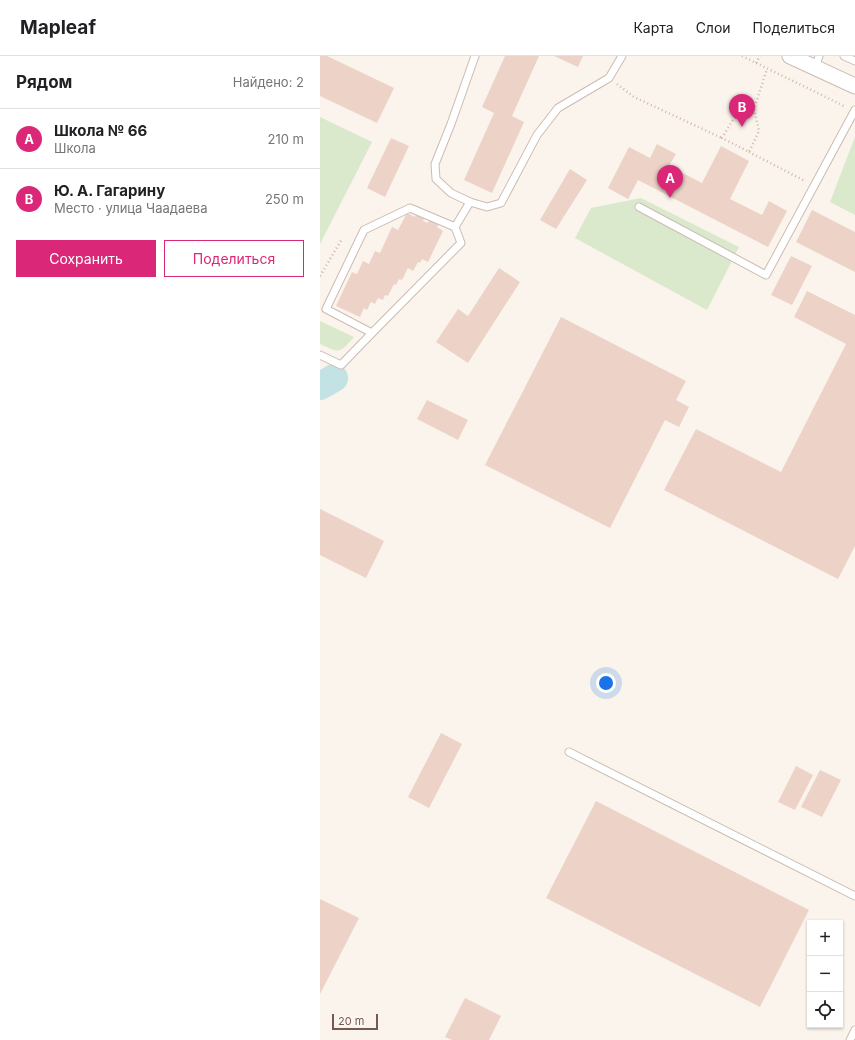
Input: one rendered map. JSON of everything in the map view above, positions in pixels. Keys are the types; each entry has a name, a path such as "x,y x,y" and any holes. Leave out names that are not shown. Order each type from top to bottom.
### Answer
{"street":[{"path":"790,56 817,62 855,86"}],"lane":[{"path":"475,56 435,164 436,179 451,192 470,202 487,207 501,203 537,135 558,108 609,78 622,56"},
{"path":"844,56 855,61"},
{"path":"639,207 766,275 855,110"},
{"path":"320,355 341,365 461,243 456,226 470,202"},
{"path":"372,333 326,309 364,230 410,208 456,226"},
{"path":"569,752 855,896"},
{"path":"850,1040 855,1030"}],"path":[{"path":"742,56 855,110"},
{"path":"756,63 760,56"},
{"path":"749,152 759,131 754,109 767,68"},
{"path":"609,78 634,96 722,138 813,186"},
{"path":"722,138 734,118 754,109"},
{"path":"320,276 342,239"}],"green space":[{"path":"320,117 372,142 320,244"},
{"path":"855,137 855,215 830,202"},
{"path":"641,198 739,247 707,310 575,238 591,208"},
{"path":"320,321 354,337 345,347 339,350 320,344"}],"building":[{"path":"320,56 327,56 394,88 377,123 320,96"},
{"path":"505,56 539,56 512,116 524,122 492,193 464,180 494,113 482,107"},
{"path":"554,56 583,56 578,67"},
{"path":"391,138 409,146 385,197 367,188"},
{"path":"657,144 676,154 669,166 702,183 721,146 749,161 730,199 762,215 769,201 787,211 768,247 638,180 628,199 608,188 629,147 650,158"},
{"path":"570,169 587,180 556,229 540,220"},
{"path":"812,210 855,232 855,272 796,242"},
{"path":"407,213 415,217 416,214 424,218 423,221 428,223 429,220 438,225 437,227 443,231 428,262 422,259 420,263 418,262 413,271 408,268 402,280 399,279 396,285 394,284 388,296 385,295 383,300 378,298 375,304 371,302 367,310 364,308 360,317 336,306 352,272 357,274 363,261 369,264 375,251 380,253 392,227 398,230"},
{"path":"791,256 812,266 792,305 771,295"},
{"path":"499,268 520,282 468,363 436,342 458,309 468,316"},
{"path":"807,291 855,315 855,546 838,579 664,490 696,429 781,472 846,344 794,317"},
{"path":"561,317 686,381 676,400 689,407 679,427 665,420 610,528 485,465"},
{"path":"427,400 468,420 458,440 417,419"},
{"path":"320,509 384,541 366,578 320,555"},
{"path":"441,733 462,744 429,808 408,797"},
{"path":"796,766 813,775 795,810 778,802"},
{"path":"820,770 841,780 822,817 801,807"},
{"path":"596,801 809,910 760,1007 546,898"},
{"path":"320,899 359,918 320,994"},
{"path":"465,998 501,1016 489,1040 452,1040 445,1037"}],"waterway":[{"path":"320,386 334,378"}],"place":[{"name":"Ю. А. Гагарину","path":"742,127"},
{"name":"Школа № 66","path":"670,198"}]}
